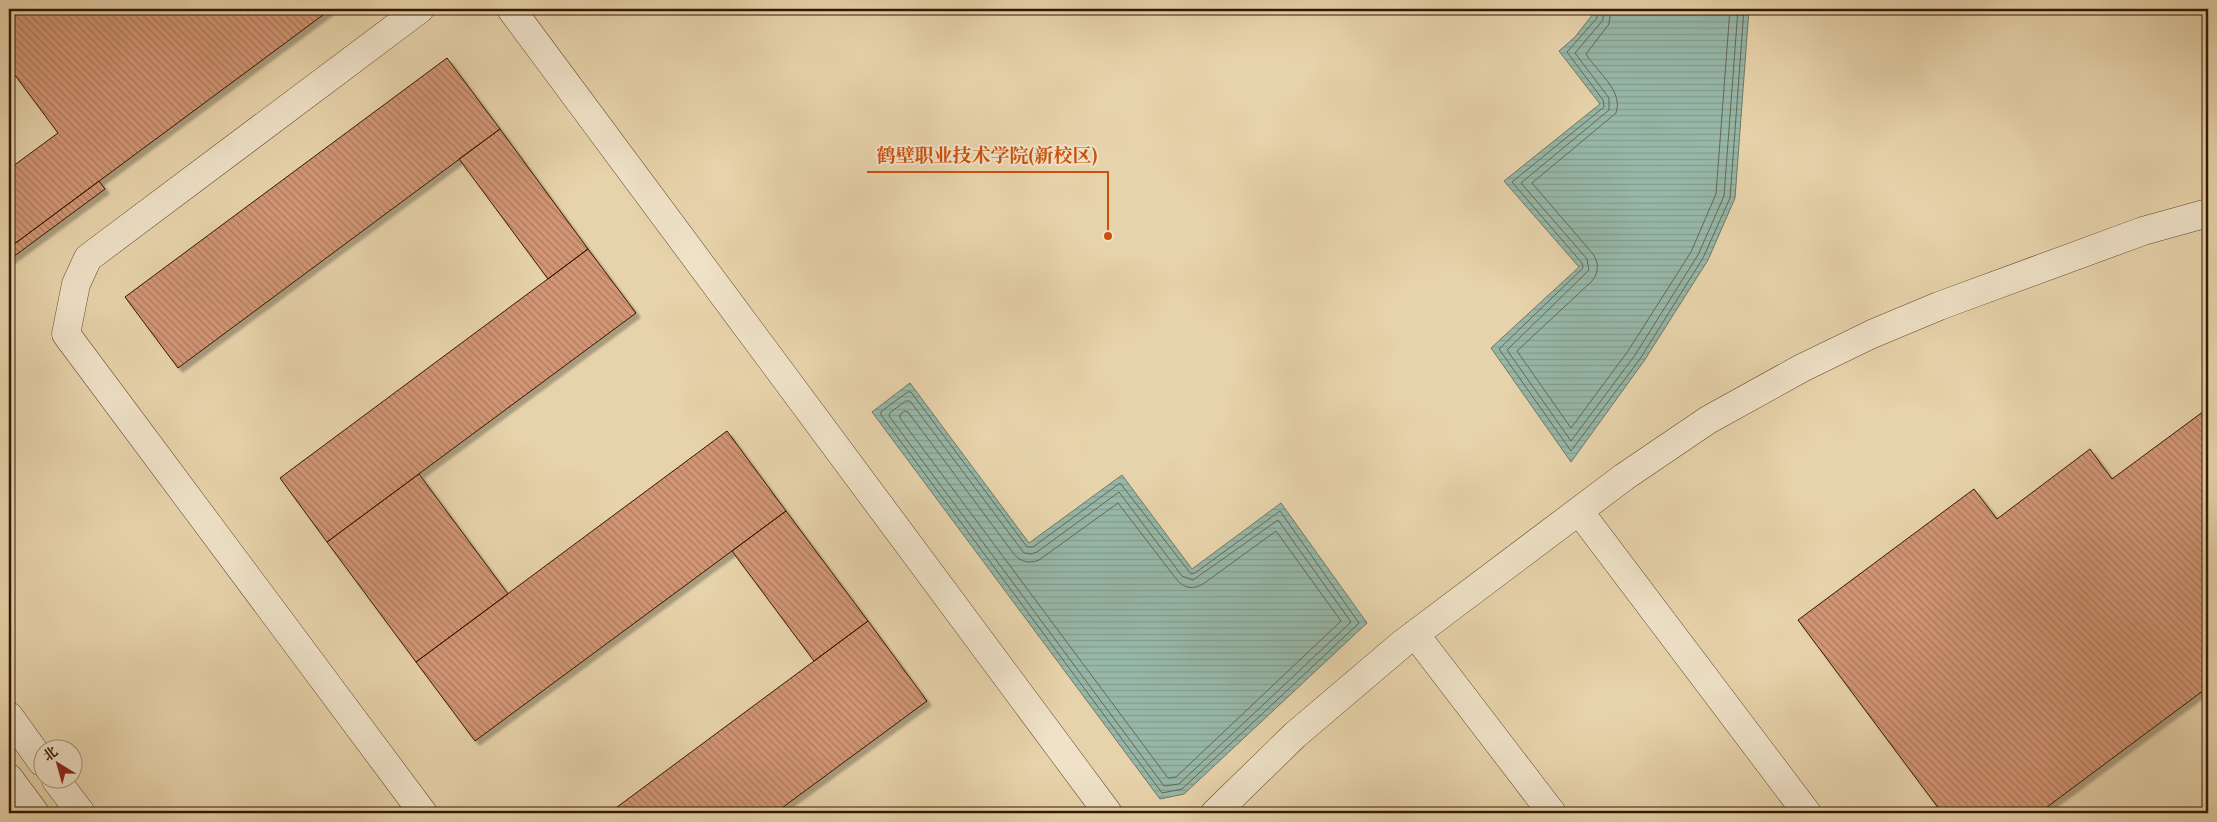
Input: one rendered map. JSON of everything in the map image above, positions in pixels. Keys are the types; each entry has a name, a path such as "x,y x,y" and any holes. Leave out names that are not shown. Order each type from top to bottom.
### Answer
{"street":[{"path":"420,9 88,258 76,284 66,334 423,813"},
{"path":"511,9 1108,813"},
{"path":"1215,813 1295,735 1416,634 1579,510 1708,420 1802,368 1872,334 1939,306 2143,231 2208,213"},
{"path":"1579,510 1807,813"},
{"path":"1416,634 1552,813"},
{"path":"9,716 32,748"},
{"path":"9,778 35,813"},
{"path":"64,790 81,813"}],"water":[{"path":"1592,9 1749,9 1735,198 1708,260 1644,361 1571,462 1491,348 1579,267 1504,181 1600,104 1559,51 1575,37 1593,14"},
{"path":"910,383 1029,543 1122,475 1192,569 1281,503 1367,623 1184,794 1160,799 872,412"}],"building":[{"path":"9,9 331,9 9,248 9,169 58,133 9,67"},
{"path":"447,58 500,129 178,368 125,297"},
{"path":"500,129 588,249 548,279 459,159"},
{"path":"99,181 105,189 9,260 9,248"},
{"path":"588,249 636,313 327,542 280,478"},
{"path":"2204,411 2208,417 2208,687 2039,813 1942,813 1798,620 1974,489 1997,519 2090,449 2112,479"},
{"path":"727,431 786,511 475,741 416,662"},
{"path":"419,474 508,594 416,662 327,542"},
{"path":"786,511 868,621 814,661 732,551"},
{"path":"868,621 927,701 775,813 609,813"}],"place":[{"name":"鹤壁职业技术学院(新校区)","path":"1108,236"}]}
